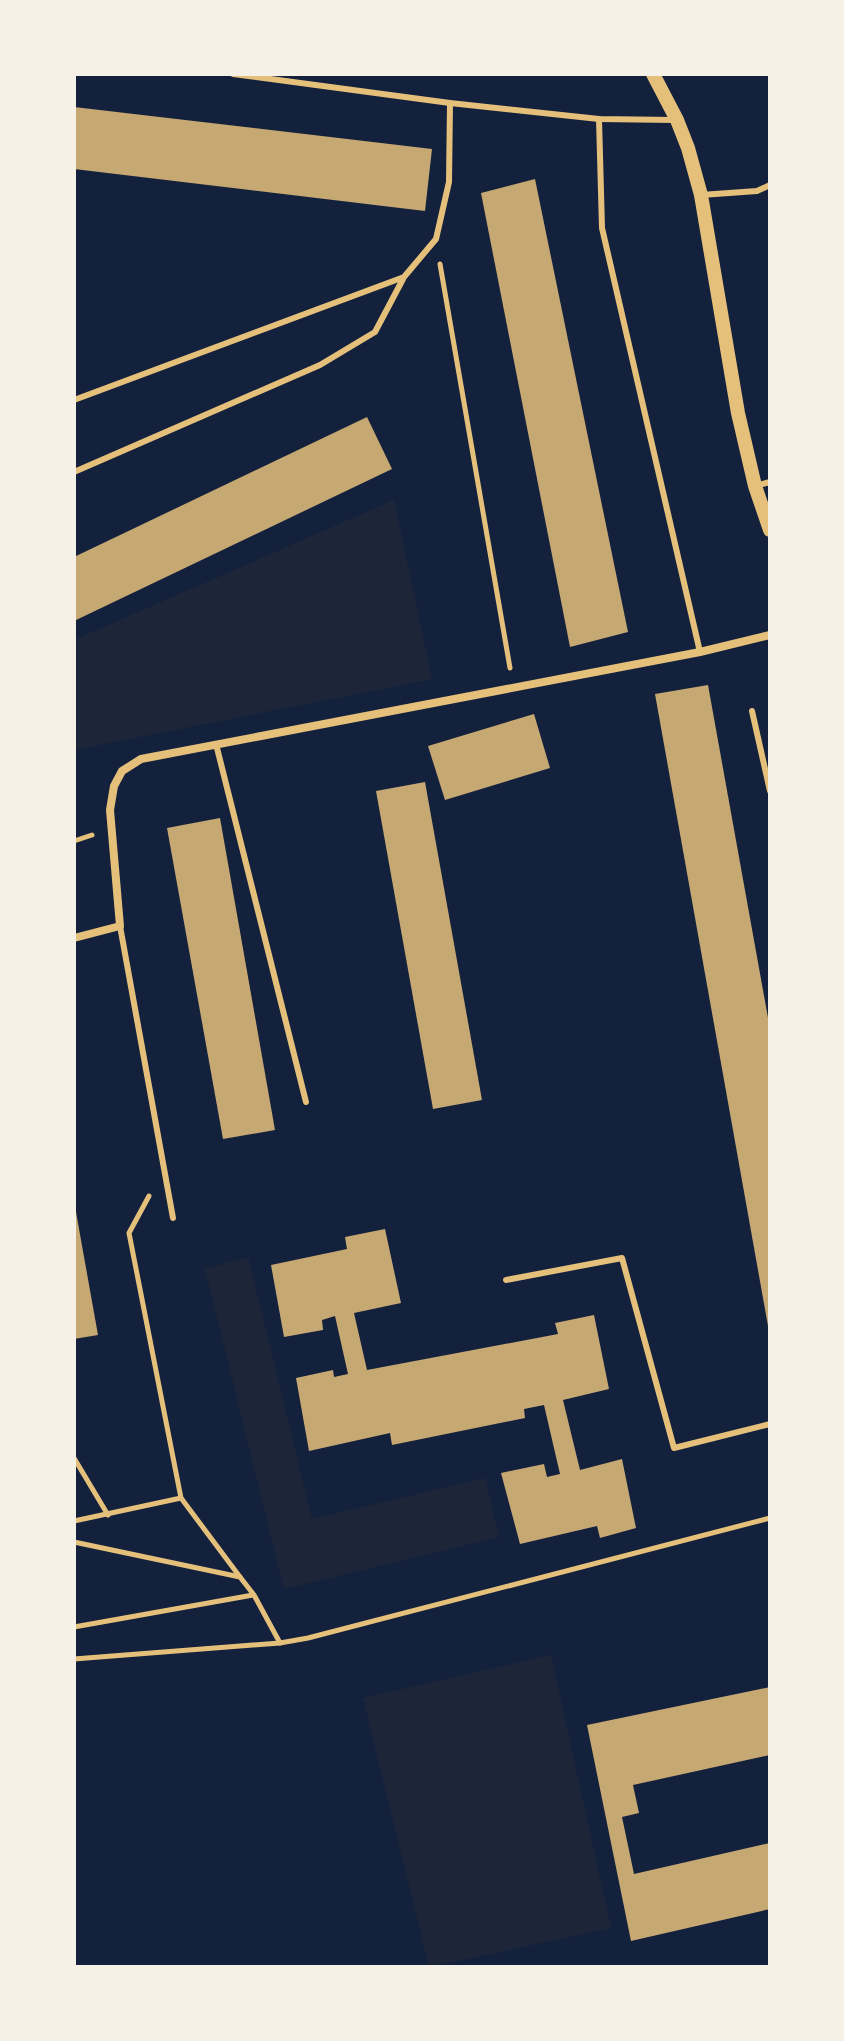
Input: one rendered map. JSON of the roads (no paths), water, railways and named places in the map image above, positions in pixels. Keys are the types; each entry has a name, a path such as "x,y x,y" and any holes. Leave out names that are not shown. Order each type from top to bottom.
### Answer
{"street":[{"path":"653,74 677,120 701,195 738,413 755,486 767,510 770,530"},
{"path":"74,938 120,926 110,810 114,786 122,771 141,759 700,652 770,635"}],"lane":[{"path":"233,74 599,119 677,120"},
{"path":"74,472 320,365 375,332 404,277 436,239 449,182 450,103"},
{"path":"599,119 602,228 700,652"},
{"path":"701,195 757,191 770,185"},
{"path":"74,400 404,277"},
{"path":"755,486 770,482"},
{"path":"752,711 770,791"},
{"path":"216,744 306,1102"},
{"path":"120,926 173,1218"},
{"path":"506,1280 622,1258 674,1448 770,1424"}]}
